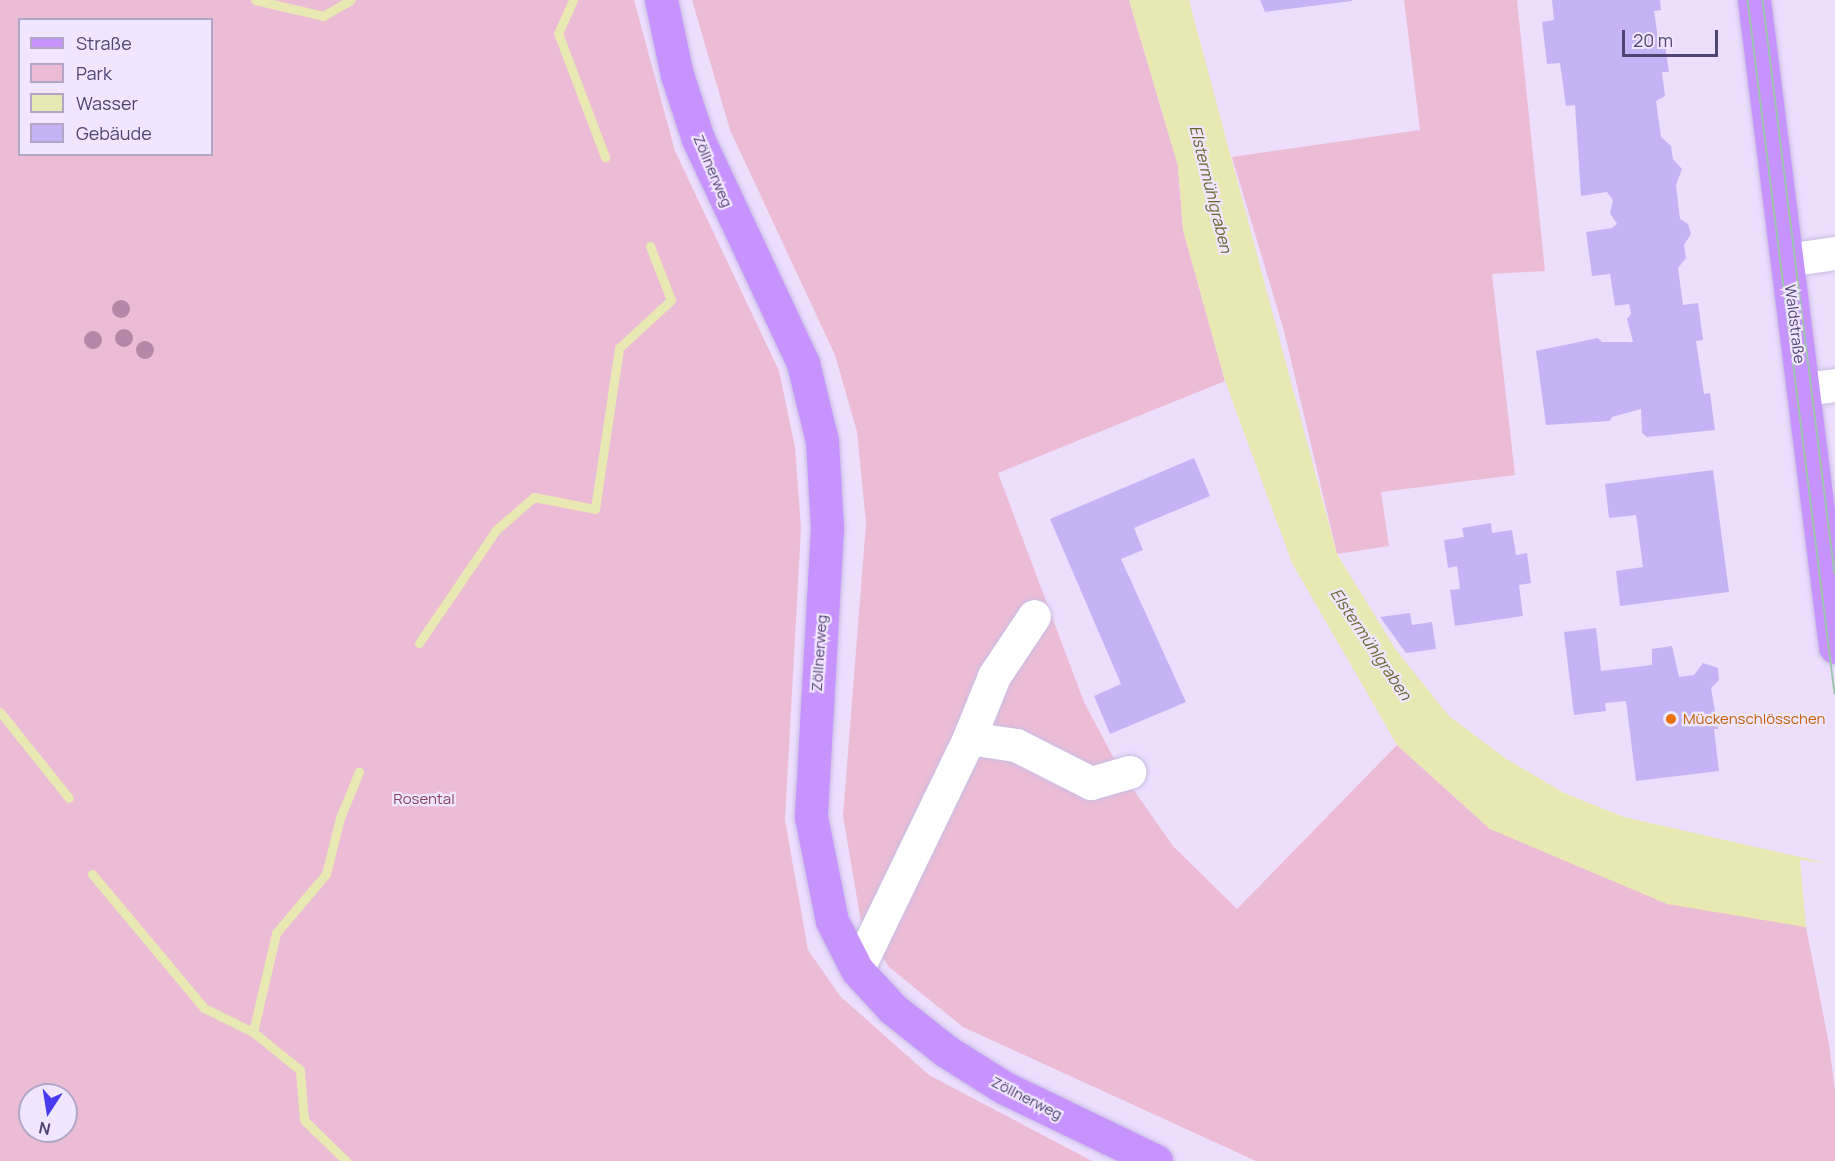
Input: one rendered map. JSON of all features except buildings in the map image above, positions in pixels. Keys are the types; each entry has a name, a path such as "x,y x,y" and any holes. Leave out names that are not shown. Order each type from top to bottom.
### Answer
{"main road":[{"name":"Zöllnerweg","path":"661,0 677,75 698,139 803,363 822,441 828,528 811,817 832,921 857,969 892,1009 946,1051 1004,1087 1156,1161"},
{"name":"Waldstraße","path":"1754,0 1835,647"}],"street":[{"path":"1787,260 1835,253"},
{"path":"1803,389 1835,385"},
{"path":"857,969 969,738 994,676 1034,616"},
{"path":"969,738 1016,745 1091,783 1129,772"}],"green space":[{"name":"Rosental","path":"0,0 634,0 675,151 779,371 795,447 801,528 785,820 808,950 840,996 929,1075 1092,1161 0,1161"},
{"path":"692,0 1129,0 1178,166 1183,230 1225,381 998,473 1084,702 1121,772 1173,846 1237,909 1397,745 1490,829 1806,927 1829,1044 1835,1090 1835,1161 1256,1161 963,1027 889,967 862,928 843,816 866,523 857,432 835,355 730,130"},
{"path":"1404,0 1517,0 1545,271 1492,274 1515,475 1381,492 1389,546 1337,554 1284,331 1232,157 1420,130"}],"water":[{"name":"Elstermühlgraben","path":"1129,0 1189,0 1337,554 1396,650 1449,716 1505,758 1564,793 1624,817 1835,865 1835,932 1667,904 1490,829 1397,745 1292,563 1225,381 1183,230 1178,166"}],"pier":[{"path":"1800,860 1835,864 1835,932 1806,927"}],"waterway":[{"path":"255,0 323,16 351,0"},
{"path":"573,0 558,33 605,157"},
{"path":"419,643 496,530 534,497 595,509 619,348 671,300 650,246"},
{"path":"0,712 69,798"},
{"path":"253,1032 276,933 326,874 340,818 359,772"},
{"path":"92,874 204,1008 253,1032 300,1070 304,1120 346,1161"}],"tram line":[{"path":"1748,0 1835,694"},
{"path":"1763,0 1835,574"}],"place":[{"name":"Mückenschlösschen","path":"1671,719"}]}
